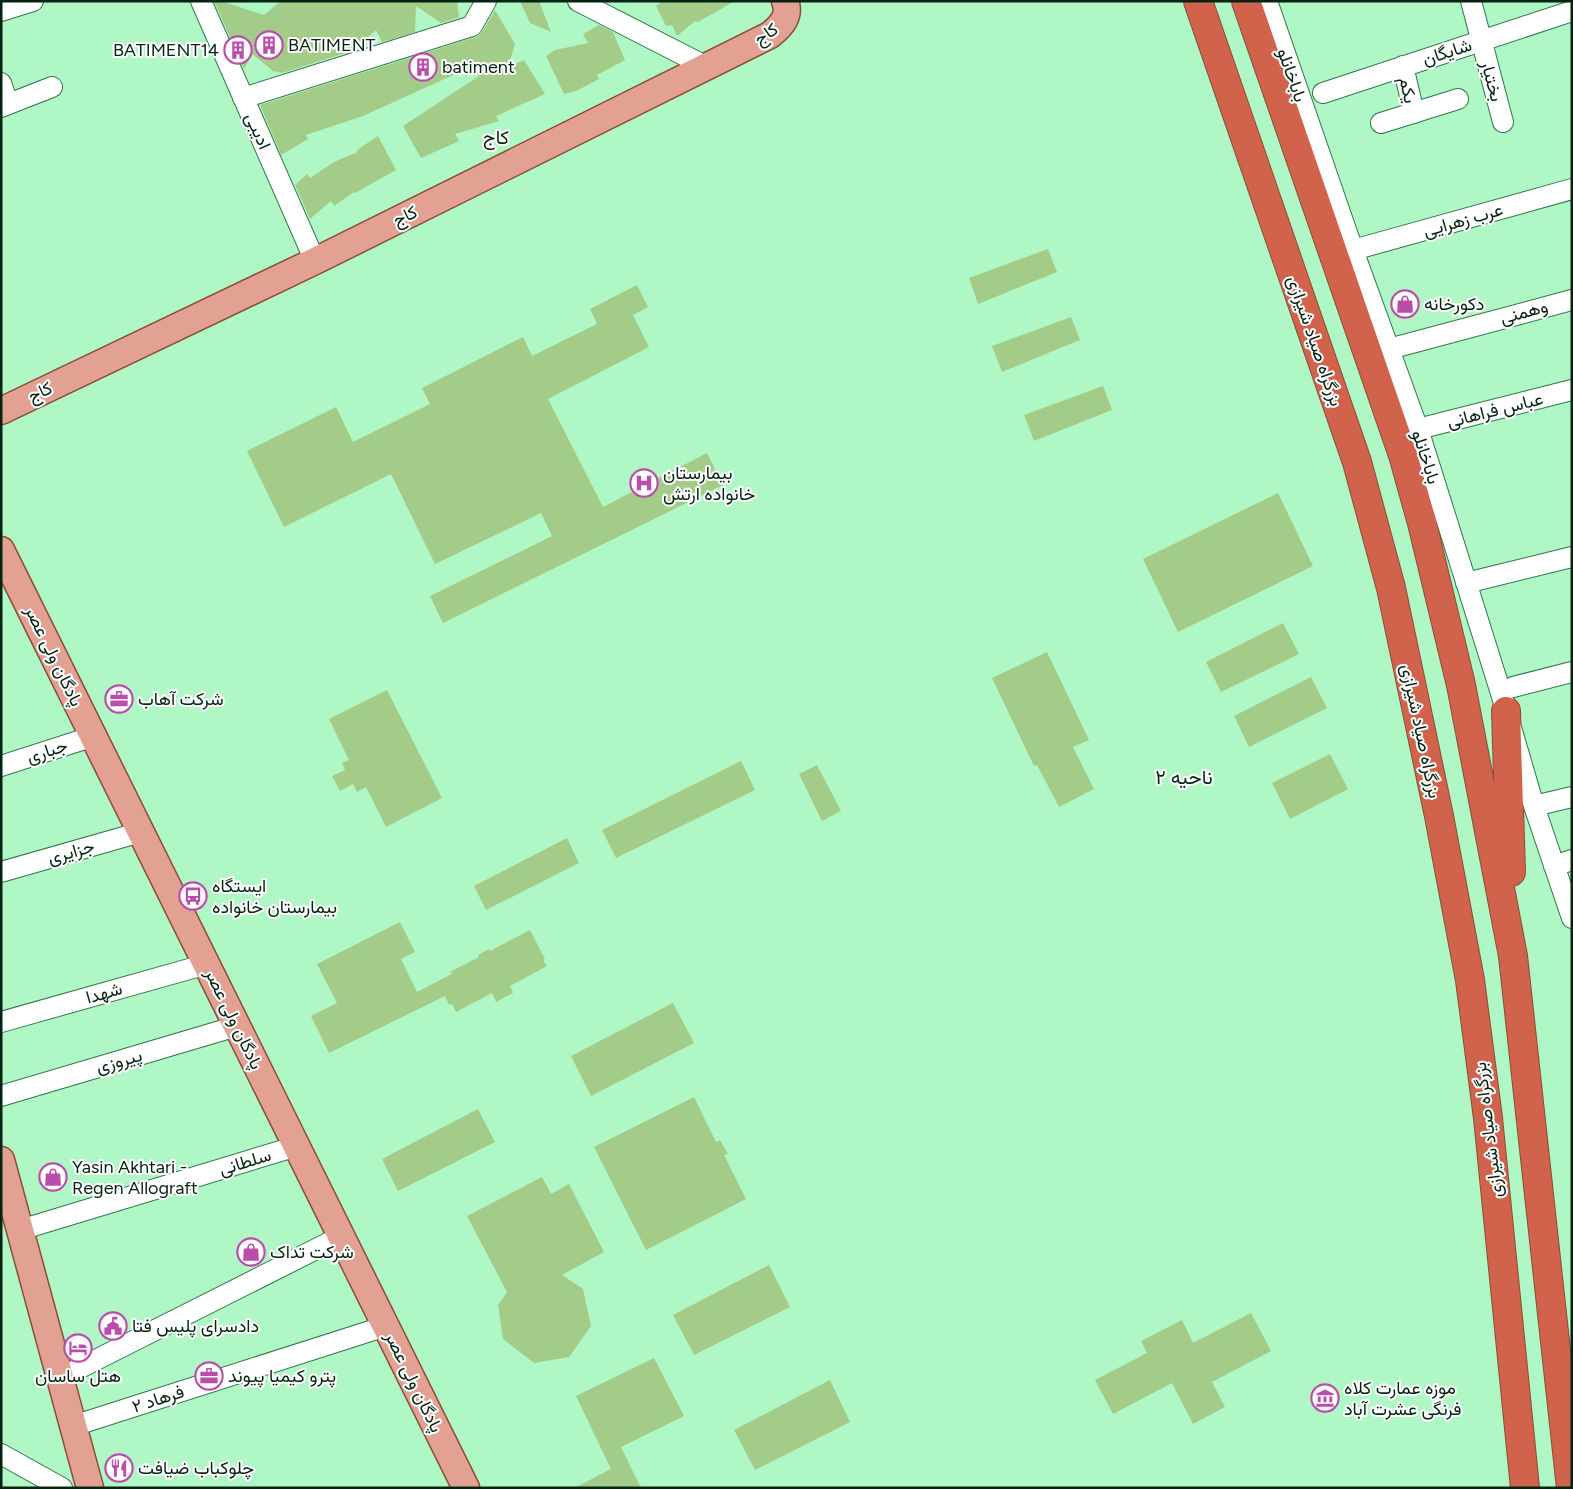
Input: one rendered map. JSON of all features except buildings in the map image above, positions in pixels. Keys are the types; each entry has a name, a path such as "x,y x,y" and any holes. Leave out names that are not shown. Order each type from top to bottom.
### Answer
{"highway":[{"name":"بزرگراه صیاد شیرازی","path":"1198,1 1357,462 1391,588 1439,816 1470,980 1488,1118 1526,1488"},
{"path":"1246,1 1403,455 1422,523 1461,685 1513,956 1571,1488"},
{"path":"1510,699 1513,956"}],"main road":[{"name":"کاج","path":"1,410 315,261 770,35 786,17 787,7 785,1"},
{"name":"پادگان ولی عصر","path":"1,550 466,1488"},
{"path":"1,1160 7,1205 20,1230 90,1488"}],"street":[{"path":"1,11 33,1"},
{"name":"ادیبی","path":"201,1 315,261"},
{"path":"243,98 472,26 486,1"},
{"path":"578,1 707,66"},
{"name":"باباخانلو","path":"1267,1 1353,250 1418,429 1466,584 1510,699 1534,806 1563,863 1571,916"},
{"name":"بختیار","path":"1471,1 1503,122"},
{"name":"شایگان","path":"1323,93 1572,11"},
{"name":"یکم","path":"1403,66 1414,113"},
{"path":"1,83 5,106 52,87"},
{"path":"1381,123 1458,99"},
{"name":"عرب زهرایی","path":"1353,250 1572,190"},
{"name":"وهمنی","path":"1389,349 1572,300"},
{"name":"عباس فراهانی","path":"1418,429 1572,390"},
{"path":"1466,584 1572,557"},
{"path":"1510,699 1572,672"},
{"name":"جباری","path":"1,766 94,736"},
{"path":"1534,806 1572,797"},
{"name":"جزایری","path":"1,872 141,832"},
{"name":"شهدا","path":"1,1022 207,964"},
{"name":"پیروزی","path":"1,1096 237,1026"},
{"name":"سلطانی","path":"20,1230 297,1146"},
{"path":"60,1378 342,1236"},
{"name":"فرهاد ۲","path":"73,1426 386,1326"},
{"path":"1,1454 62,1488"}],"place":[{"name":"BATIMENT","path":"269,45"},
{"name":"BATIMENT14","path":"238,50"},
{"name":"batiment","path":"423,67"},
{"name":"دکورخانه","path":"1405,304"},
{"name":"بیمارستان خانواده ارتش","path":"644,483"},
{"name":"شرکت آهاب","path":"119,699"},
{"name":"ایستگاه بیمارستان خانواده","path":"193,896"},
{"name":"Yasin Akhtari - Regen Allograft","path":"53,1177"},
{"name":"شرکت تداک","path":"251,1252"},
{"name":"دادسرای پلیس فتا","path":"113,1326"},
{"name":"هتل ساسان","path":"78,1348"},
{"name":"پترو کیمیا پیوند","path":"209,1376"},
{"name":"موزه عمارت کلاه فرنگی عشرت آباد","path":"1325,1398"},
{"name":"چلوکباب ضیافت","path":"119,1468"}],"district":[{"name":"کاج","path":"496,137"},
{"name":"ناحیه ۲","path":"1184,777"}]}
